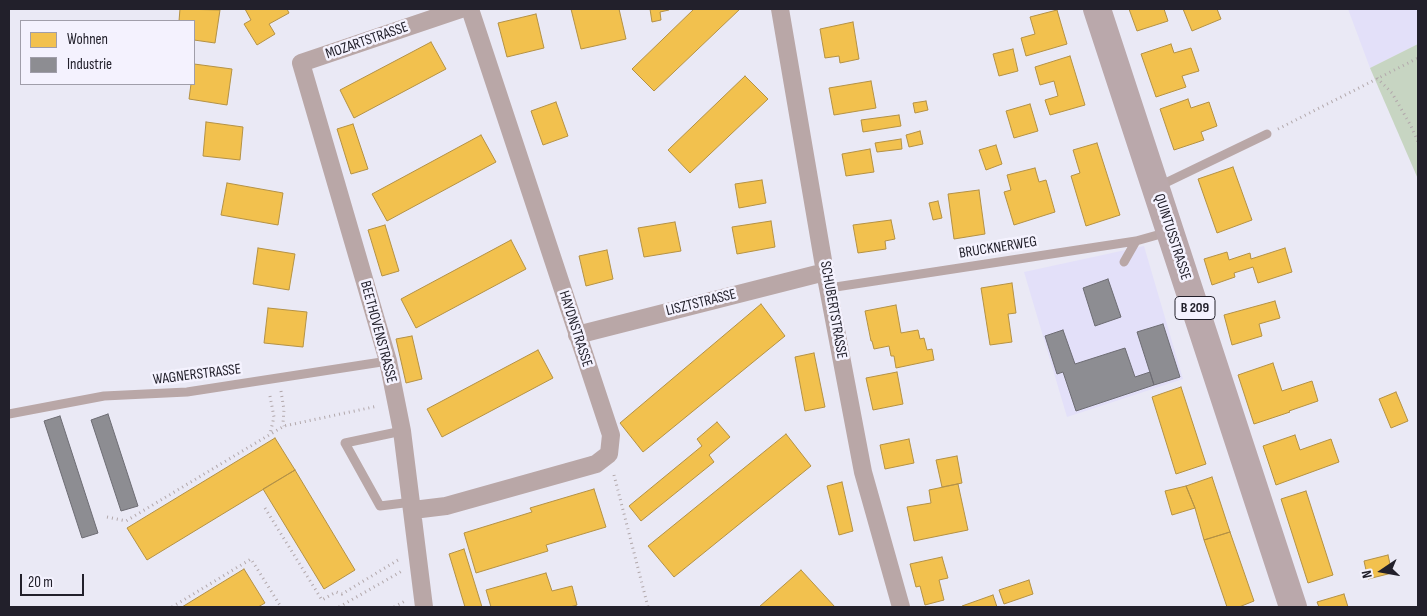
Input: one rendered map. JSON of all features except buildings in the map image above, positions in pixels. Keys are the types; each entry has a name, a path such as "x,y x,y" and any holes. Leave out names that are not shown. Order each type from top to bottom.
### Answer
{"main road":[{"name":"QUINTUSSTRASSE","path":"1097,9 1293,607"}],"street":[{"name":"MOZARTSTRASSE","path":"301,63 461,9"},
{"name":"HAYDNSTRASSE","path":"470,9 611,435 609,454"},
{"name":"SCHUBERTSTRASSE","path":"780,9 827,280 863,472 901,607"},
{"name":"BEETHOVENSTRASSE","path":"301,63 388,361 402,432 424,607"},
{"name":"LISZTSTRASSE","path":"577,335 827,280"},
{"path":"412,506 446,506 596,464 609,454"}],"lane":[{"path":"1156,187 1267,134"},
{"name":"BRUCKNERWEG","path":"827,280 1136,241 1170,231"},
{"path":"1124,262 1136,241"},
{"name":"WAGNERSTRASSE","path":"9,414 104,396 187,392 388,361"},
{"path":"402,432 345,443 380,506 412,506"}],"path":[{"path":"1267,134 1418,58"},
{"path":"1377,78 1392,93 1418,142"},
{"path":"270,396 274,417 270,434"},
{"path":"107,517 126,521 284,426 396,402"},
{"path":"284,410 284,426"},
{"path":"609,454 648,607"},
{"path":"265,508 322,600 336,592 342,594 397,560 419,563"},
{"path":"172,607 251,558 281,607"},
{"path":"339,607 400,571 419,563"}],"shaded area":[{"path":"1348,9 1418,9 1418,44 1370,68"},
{"path":"1144,246 1183,379 1067,417 1024,272"}],"green space":[{"path":"1418,44 1418,179 1370,68"}]}
